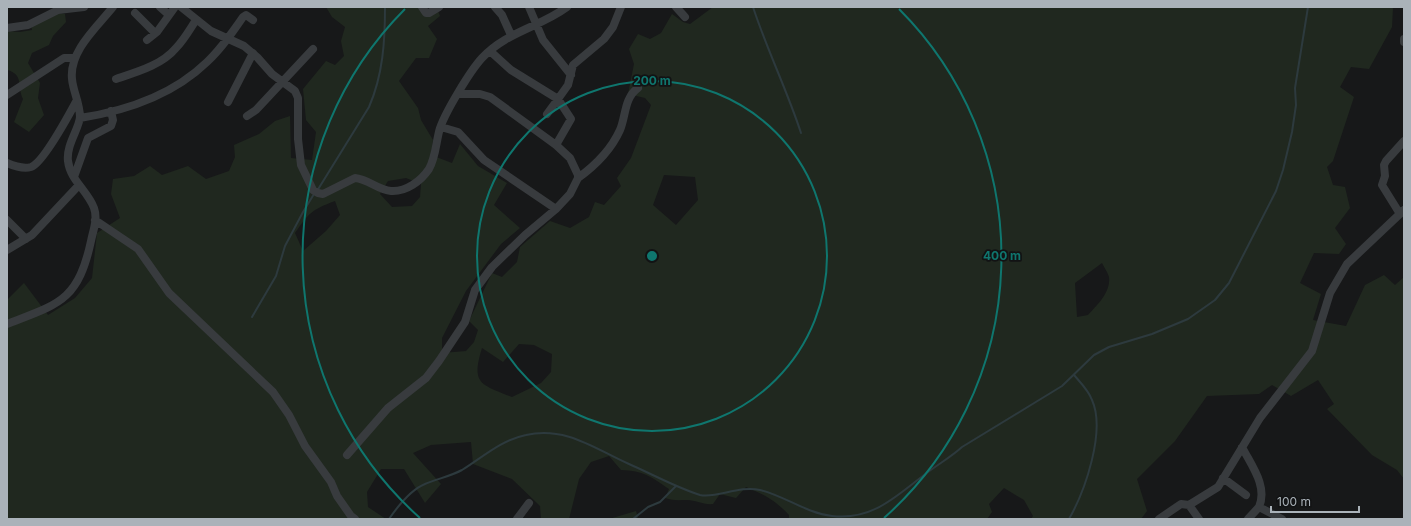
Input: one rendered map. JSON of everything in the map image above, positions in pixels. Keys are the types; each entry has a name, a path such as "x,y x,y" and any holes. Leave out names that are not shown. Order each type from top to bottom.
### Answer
{"street":[{"path":"7,28 28,25 58,10 84,7"},
{"path":"7,324 48,308 68,296 78,280 87,258 96,214 91,202 74,177 69,166 68,154 72,135 80,118 72,79 74,58 113,7"},
{"path":"160,7 169,15"},
{"path":"147,40 155,33 175,7"},
{"path":"181,7 211,31 244,46 253,53 269,72 282,80 295,91 298,98 299,155 304,172 315,191 330,191 355,178 381,189 392,191 402,190 416,183 429,169 440,127 450,106 482,58 511,35 537,24 568,7"},
{"path":"422,7 426,13 428,13 439,7"},
{"path":"494,7 502,15 511,35"},
{"path":"528,7 543,40 570,75"},
{"path":"547,114 568,85 574,63 598,45 608,34 621,7"},
{"path":"676,7 685,17"},
{"path":"135,13 155,33"},
{"path":"80,118 149,100 167,90 207,63 229,38 246,15 253,20"},
{"path":"116,79 146,68 163,59 176,49 196,20"},
{"path":"246,116 256,110 282,80 313,49"},
{"path":"490,51 511,70 558,99 571,119 556,145"},
{"path":"228,102 253,53"},
{"path":"7,95 64,58 74,58"},
{"path":"347,455 388,408 426,378 465,322 475,290 492,267 525,235 556,209 570,194 578,178 600,161 610,148 621,129 630,96 638,88"},
{"path":"459,94 480,94 490,98 556,145 570,158 578,178"},
{"path":"7,163 26,168 36,165 77,100"},
{"path":"74,177 88,138 108,129 112,125 113,120 111,111"},
{"path":"440,127 458,132 484,160 556,209"},
{"path":"1159,519 1181,504 1189,505 1214,491 1274,399 1312,352 1330,293 1338,276 1347,264 1402,212 1382,186 1385,176 1384,165 1404,141"},
{"path":"7,250 32,235 79,185"},
{"path":"8,219 26,238"},
{"path":"95,220 138,249 169,293 274,392 291,419 305,446 331,482 351,516 355,519"},
{"path":"1242,447 1260,482 1261,501 1259,506 1248,519"},
{"path":"1223,478 1246,495"},
{"path":"517,519 528,503"},
{"path":"1189,505 1198,519"},
{"path":"1259,506 1282,519"}],"shaded area":[{"path":"326,7 426,7 431,12 437,8 440,16 428,26 437,39 429,58 416,58 399,81 418,108 421,120 433,140 431,155 452,163 460,144 478,166 507,183 494,205 520,228 501,244 466,291 442,338 442,353 466,351 474,342 478,330 469,321 492,273 502,277 517,262 520,247 550,221 570,228 589,217 595,202 604,205 621,186 617,178 631,158 651,105 645,98 628,94 634,64 629,49 638,34 650,39 661,33 672,14 683,22 690,24 713,7 1393,7 1392,27 1369,69 1351,67 1340,87 1354,97 1333,161 1327,167 1333,185 1345,187 1350,208 1335,228 1346,244 1339,254 1314,253 1300,283 1321,294 1313,320 1346,326 1365,285 1384,275 1395,285 1404,277 1404,479 1397,470 1372,455 1327,409 1334,404 1318,380 1291,396 1272,385 1259,394 1207,396 1175,441 1137,479 1147,511 1141,519 1031,519 1033,516 1024,500 1004,488 989,504 992,512 987,519 789,519 789,515 774,502 764,495 746,487 736,498 720,494 713,504 665,498 669,489 641,473 621,470 609,456 591,462 579,479 569,519 541,519 540,506 512,479 473,464 471,442 431,445 413,453 441,484 425,503 404,469 381,469 367,492 368,507 386,519 7,519 7,300 24,283 48,315 75,298 92,278 97,233 120,218 111,194 113,179 134,176 150,166 162,175 188,166 206,179 229,171 235,157 234,145 259,134 275,121 290,116 291,158 312,160 316,132 306,120 303,89 326,61 335,65 344,56 341,41 345,27 332,17","holes":["664,175 695,177 698,200 676,225 653,205","406,178 421,184 420,197 412,206 392,207 380,194 388,181","335,201 340,215 326,231 303,251 295,233 311,213","1102,263 1109,277 1106,293 1088,315 1077,317 1075,283","519,344 534,345 552,354 551,372 541,383 512,397 492,389 481,381 478,376 478,369 482,348 503,362"]},
{"path":"57,13 65,14 66,22 53,36 49,45 32,53 28,63 40,83 38,98 44,115 29,132 14,122 23,99 18,78 12,72 7,70 7,31 20,32 32,30 31,25"},
{"path":"636,511 638,519 609,519"}],"waterway":[{"path":"317,191 369,107 374,95 382,58 385,7"},
{"path":"753,7 801,133"},
{"path":"389,519 396,509 414,490 430,482 462,470 508,441 517,437 541,433 567,436 580,440 616,458 700,495 706,496 744,489 760,490 778,496 813,512 832,516 860,514 873,510 884,504 896,497 962,447 1062,386 1094,355 1109,347 1152,334 1188,319 1215,300 1229,283 1276,191 1283,170 1292,132 1296,105 1295,88 1308,7"},
{"path":"252,317 276,276 285,246 314,194"},
{"path":"1069,519 1081,493 1092,461 1097,428 1096,413 1091,397 1074,375"},
{"path":"633,519 648,507 660,502 676,486"}]}
